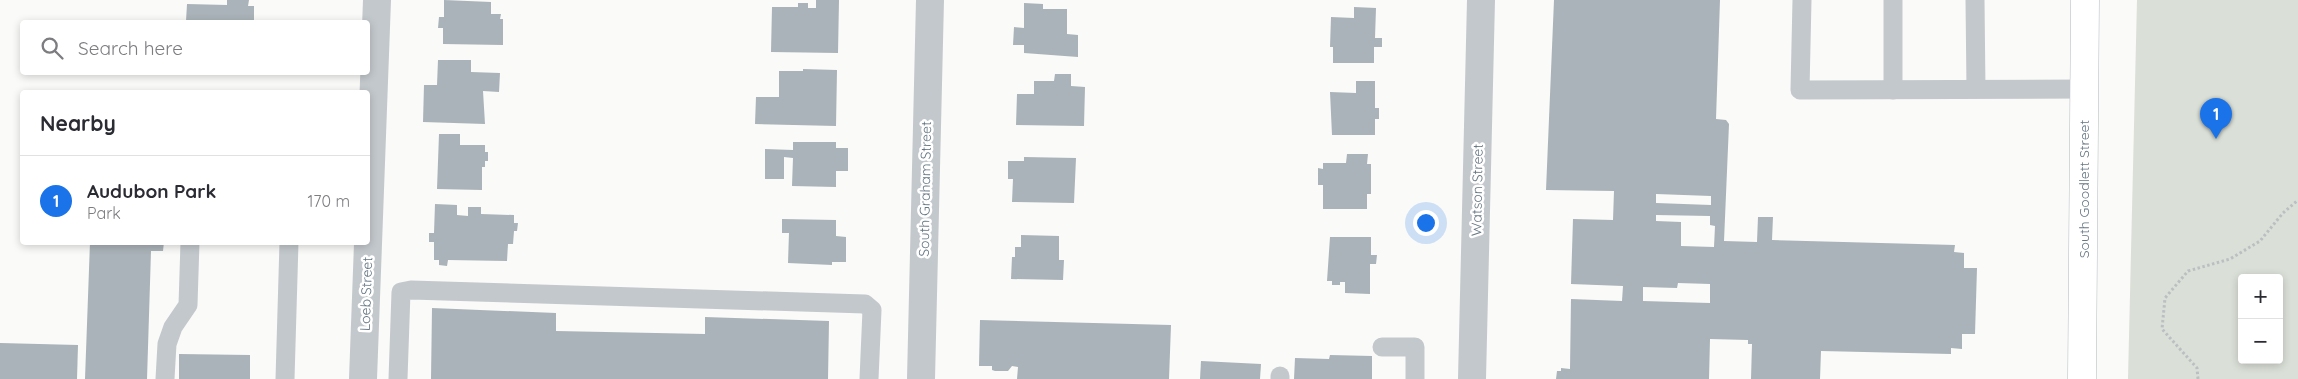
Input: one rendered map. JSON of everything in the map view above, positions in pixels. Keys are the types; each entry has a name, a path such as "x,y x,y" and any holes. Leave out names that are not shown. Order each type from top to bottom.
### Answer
{"main road":[{"name":"South Goodlett Street","path":"2082,379 2085,0"}],"street":[{"name":"Loeb Street","path":"370,157 377,0"},
{"name":"South Graham Street","path":"921,379 930,0"},
{"name":"Watson Street","path":"1472,379 1482,0"},
{"name":"Loeb Street","path":"363,379 367,245"}],"lane":[{"path":"1802,0 1800,90 2084,88"},
{"path":"1893,0 1893,90"},
{"path":"1975,0 1976,89"},
{"path":"165,379 167,344 172,327 188,305 190,245"},
{"path":"285,379 289,245"},
{"path":"398,379 401,292 411,290 865,304 872,310 869,379"},
{"path":"1382,347 1415,347 1415,379"}],"path":[{"path":"2198,379 2197,368 2162,329 2165,298 2188,271 2230,259 2260,241 2283,213 2298,200"}],"shaded area":[{"path":"2137,0 2298,0 2298,379 2128,379"}],"building":[{"path":"227,0 249,0 248,6 254,6 254,20 186,20 187,4 227,5"},
{"path":"444,0 491,2 491,14 501,14 500,19 503,19 503,45 443,44 443,28 438,28 439,17 444,17"},
{"path":"816,0 839,0 838,53 771,52 772,7 798,7 798,3 808,3 808,8 816,8"},
{"path":"1554,0 1720,0 1716,119 1726,120 1729,124 1724,241 1757,242 1758,217 1773,217 1772,240 1955,245 1954,252 1964,253 1964,268 1977,268 1975,334 1962,334 1962,349 1951,348 1951,354 1821,351 1820,379 1751,379 1752,344 1748,344 1748,340 1710,339 1709,379 1556,379 1557,371 1561,371 1561,368 1570,369 1571,299 1622,301 1623,286 1571,284 1573,219 1613,220 1614,191 1546,190","holes":["1656,194 1711,196 1711,205 1656,203","1656,215 1710,216 1710,225 1715,226 1714,247 1681,246 1681,222 1656,221","1678,283 1710,284 1710,303 1643,301 1643,287 1677,288"]},
{"path":"1024,3 1043,4 1043,9 1067,9 1067,34 1078,35 1078,57 1024,53 1024,45 1013,45 1014,27 1024,28"},
{"path":"1354,7 1376,8 1375,38 1382,38 1382,47 1374,47 1374,63 1333,63 1333,47 1330,47 1331,17 1354,18"},
{"path":"438,60 471,60 471,72 500,73 499,92 483,91 485,124 423,122 424,85 437,85"},
{"path":"803,69 837,70 836,126 755,124 756,97 779,97 779,71 803,71"},
{"path":"1055,74 1071,74 1071,86 1085,87 1084,126 1016,125 1017,94 1034,94 1034,81 1054,81"},
{"path":"1356,81 1375,81 1375,108 1379,108 1379,119 1375,119 1375,135 1332,135 1330,92 1356,93"},
{"path":"439,134 460,134 460,145 485,145 485,152 488,152 488,161 485,161 485,167 482,167 482,190 437,189"},
{"path":"793,142 836,142 836,148 848,148 848,171 836,171 836,187 792,186 793,158 784,157 784,179 765,179 765,149 793,150"},
{"path":"1347,154 1368,154 1367,164 1371,164 1371,194 1367,194 1367,209 1323,209 1323,185 1318,185 1318,168 1323,169 1323,163 1346,163"},
{"path":"1024,157 1076,158 1074,203 1012,202 1013,179 1008,179 1008,161 1024,161"},
{"path":"435,204 457,205 457,215 468,216 468,207 481,207 481,214 514,215 514,223 518,223 517,231 514,231 513,244 508,244 507,261 448,260 447,266 439,265 439,260 434,260 434,242 429,242 429,233 434,233"},
{"path":"782,219 836,220 836,236 846,237 846,262 832,262 832,265 788,263 789,233 782,233"},
{"path":"1021,235 1059,236 1059,260 1064,260 1063,280 1011,279 1012,257 1015,257 1015,247 1021,247"},
{"path":"1330,237 1371,237 1371,255 1377,255 1376,264 1370,264 1370,294 1345,293 1345,282 1340,282 1340,285 1332,285 1332,281 1327,281"},
{"path":"90,245 164,245 163,251 151,251 147,379 85,379"},
{"path":"432,308 556,313 556,331 705,334 705,317 829,321 828,379 431,379"},
{"path":"980,320 1171,325 1169,379 1017,379 1018,367 1012,366 1008,371 995,371 992,370 992,366 979,366"},
{"path":"0,343 78,345 77,379 0,379"},
{"path":"179,354 250,355 250,379 179,379"},
{"path":"1330,355 1372,356 1372,379 1294,379 1295,358 1329,359"},
{"path":"1201,361 1261,364 1260,379 1200,379"}],"place":[{"name":"Audubon Park","path":"2216,139"}]}
